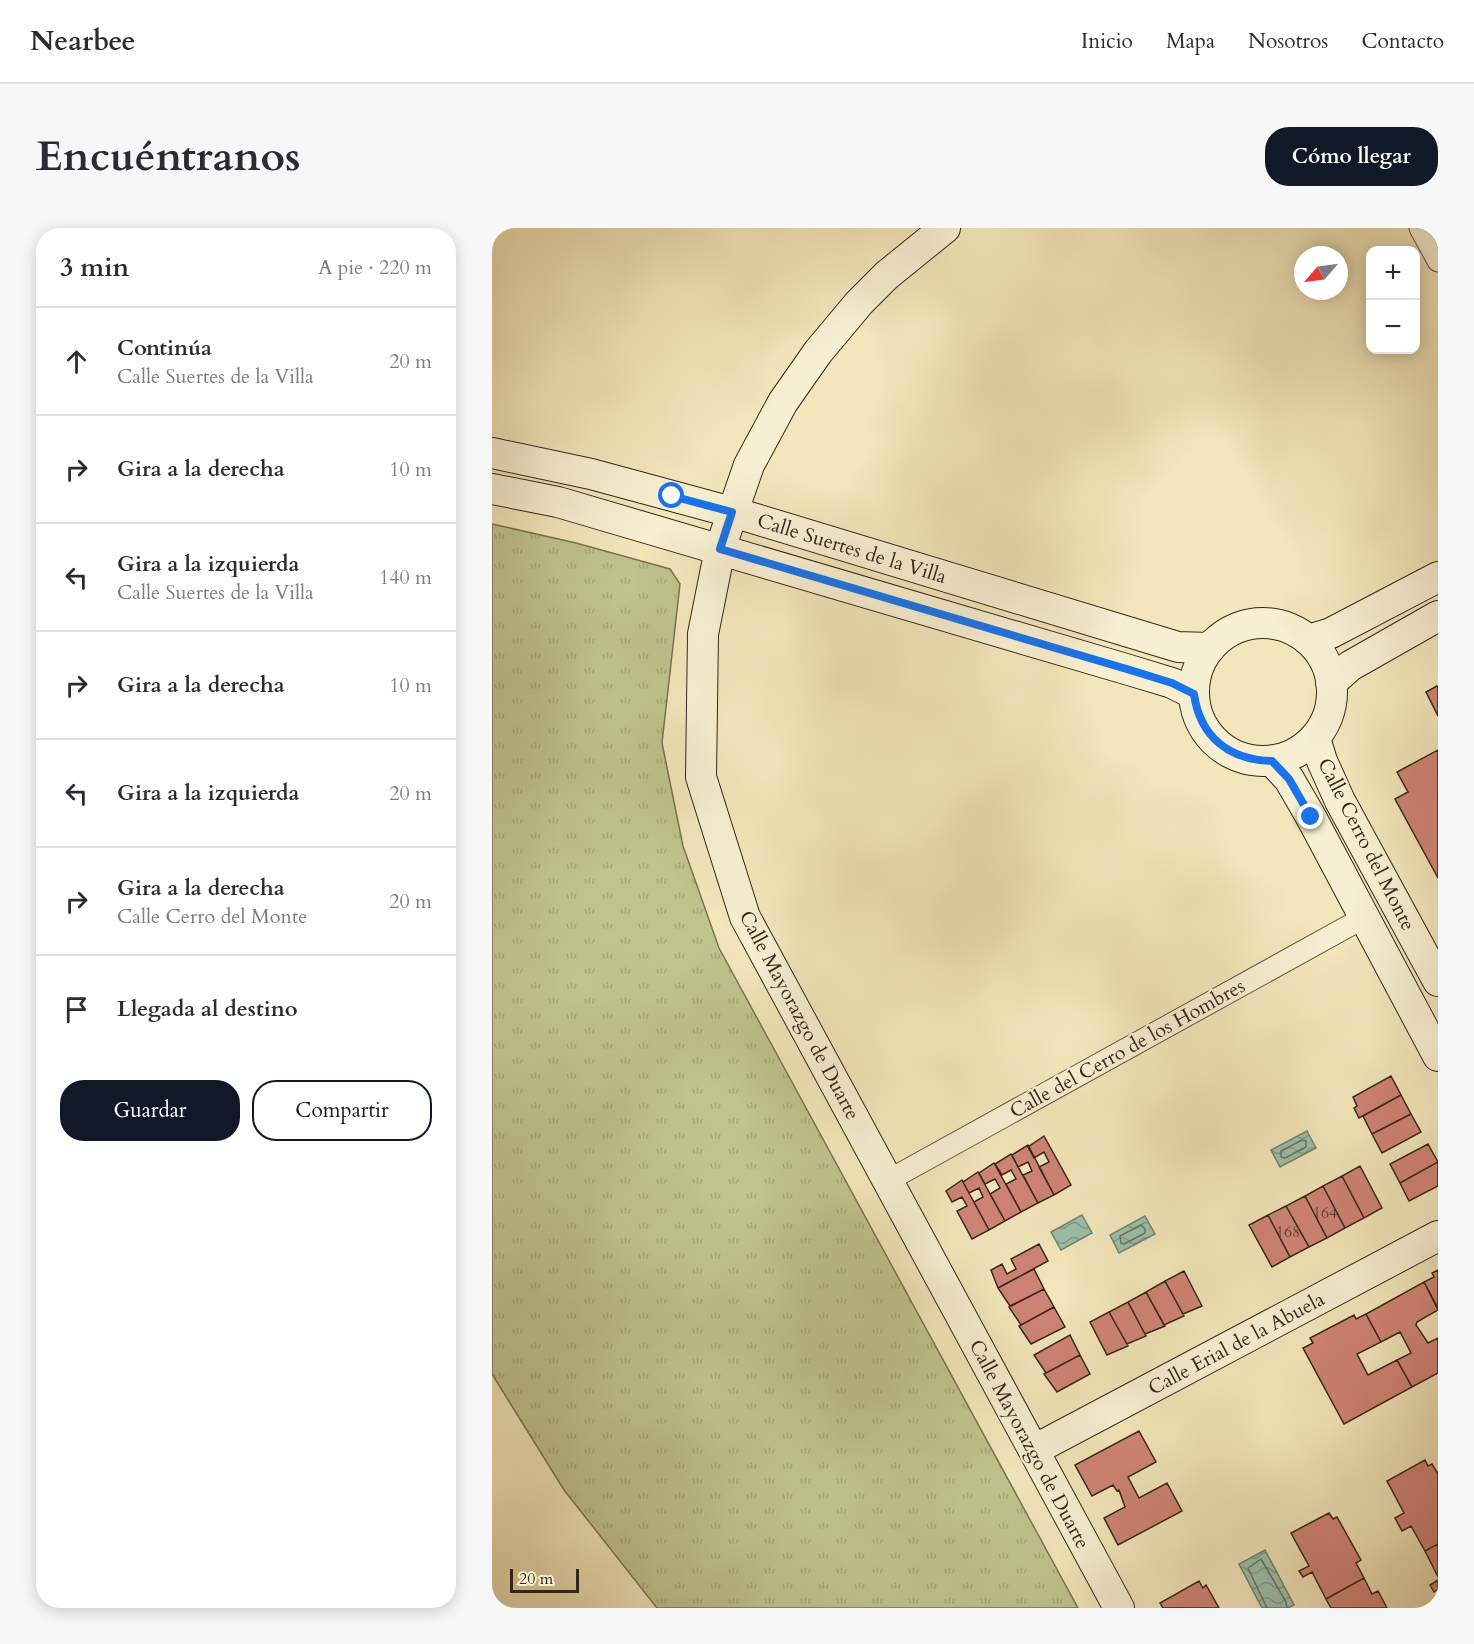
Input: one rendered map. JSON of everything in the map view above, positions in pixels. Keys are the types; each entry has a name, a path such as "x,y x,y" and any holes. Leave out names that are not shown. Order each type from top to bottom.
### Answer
{"main road":[{"name":"Calle Mayorazgo de Duarte","path":"945,228 880,282 818,352 783,402 750,465 720,549 703,634 701,777 745,917 1119,1608"},
{"name":"Calle Suertes de la Villa","path":"492,453 591,474 732,512 1178,647 1210,648"},
{"name":"Calle Suertes de la Villa","path":"492,489 558,502 720,549 1130,670 1172,683 1194,694"},
{"path":"1308,640 1351,623 1438,577"},
{"path":"1331,683 1350,666 1438,616"},
{"path":"1257,624 1280,625 1308,640 1319,652 1331,683 1329,712 1315,738 1303,749 1272,761 1248,759 1225,749 1203,725 1194,694 1198,670 1210,648 1234,629 1257,624"},
{"name":"Calle Cerro del Monte","path":"1315,738 1322,761 1340,801 1438,981"},
{"name":"Calle Cerro del Monte","path":"1272,761 1289,779 1438,1056"},
{"name":"Calle Erial de la Abuela","path":"1034,1450 1438,1236"}],"street":[{"path":"1420,228 1438,261"},
{"name":"Calle del Cerro de los Hombres","path":"889,1180 1365,917"}],"green space":[{"path":"492,524 576,543 670,569 680,584 662,743 683,846 719,948 1078,1608 657,1608 564,1490 492,1374"}],"water":[{"path":"1307,1131 1316,1148 1280,1167 1271,1150"},
{"path":"1082,1215 1092,1233 1061,1250 1051,1232"},
{"path":"1145,1216 1155,1234 1119,1253 1110,1235"},
{"path":"1265,1550 1294,1605 1288,1608 1262,1608 1239,1564"}],"building":[{"path":"1438,687 1438,716 1426,692"},
{"path":"1438,750 1438,878 1395,799 1408,792 1397,772"},
{"path":"1391,1076 1401,1095 1359,1118 1354,1108 1357,1106 1353,1097"},
{"path":"1401,1095 1411,1114 1372,1134 1363,1116"},
{"path":"1411,1114 1421,1132 1382,1153 1372,1134"},
{"path":"1044,1136 1071,1185 1054,1195 1039,1167 1049,1162 1044,1152 1034,1158 1028,1147"},
{"path":"1428,1144 1438,1162 1400,1183 1390,1164"},
{"path":"1028,1145 1054,1195 1038,1203 1023,1175 1032,1171 1028,1162 1018,1167 1012,1155"},
{"path":"1011,1154 1038,1203 1021,1212 1006,1184 1016,1179 1011,1170 1002,1175 995,1164"},
{"path":"1438,1162 1438,1186 1409,1201 1400,1183"},
{"path":"994,1163 1021,1212 1005,1221 990,1194 1000,1188 995,1179 985,1184 979,1173"},
{"path":"1360,1166 1382,1208 1364,1218 1342,1176"},
{"path":"978,1172 1005,1221 989,1230 974,1202 983,1197 979,1188 969,1193 963,1182"},
{"path":"1342,1176 1364,1218 1345,1228 1323,1186"},
{"path":"962,1180 989,1230 972,1239 957,1211 967,1206 962,1197 952,1202 946,1191"},
{"path":"1323,1186 1345,1228 1327,1238 1305,1196"},
{"path":"1305,1196 1327,1238 1309,1247 1286,1206"},
{"path":"1286,1206 1309,1247 1290,1257 1268,1215"},
{"path":"1268,1215 1290,1257 1272,1267 1249,1225"},
{"path":"1039,1244 1048,1261 998,1288 991,1270 1002,1264 1007,1274 1016,1269 1011,1259"},
{"path":"1034,1269 1044,1289 1010,1306 998,1288"},
{"path":"1438,1270 1438,1308 1424,1282 1434,1277 1432,1273"},
{"path":"1184,1271 1202,1306 1183,1314 1165,1281"},
{"path":"1165,1281 1184,1316 1164,1325 1146,1292"},
{"path":"1424,1282 1438,1310 1417,1322 1416,1325 1428,1343 1438,1338 1438,1373 1412,1387 1397,1360 1411,1353 1400,1332 1381,1342 1366,1314"},
{"path":"1044,1289 1054,1307 1021,1325 1009,1307"},
{"path":"1146,1292 1165,1326 1145,1334 1128,1302"},
{"path":"1128,1302 1146,1336 1127,1344 1109,1312"},
{"path":"1054,1307 1065,1327 1031,1344 1019,1326"},
{"path":"1109,1312 1128,1346 1107,1355 1090,1322"},
{"path":"1366,1314 1381,1342 1357,1354 1368,1375 1397,1360 1412,1387 1344,1424 1303,1348 1313,1343 1310,1338 1354,1315 1356,1319"},
{"path":"1070,1335 1080,1355 1046,1373 1034,1355"},
{"path":"1080,1355 1090,1374 1057,1392 1044,1374"},
{"path":"1139,1431 1156,1462 1128,1477 1139,1498 1167,1483 1182,1511 1118,1545 1104,1518 1125,1507 1119,1490 1117,1491 1113,1485 1092,1496 1075,1465"},
{"path":"1425,1460 1428,1466 1432,1464 1438,1474 1438,1544 1425,1551 1411,1526 1402,1531 1395,1518 1404,1513 1387,1481"},
{"path":"1329,1513 1333,1519 1337,1517 1361,1560 1356,1563 1364,1578 1326,1599 1312,1572 1303,1577 1299,1571 1309,1566 1291,1533"},
{"path":"1438,1544 1438,1577 1425,1551"},
{"path":"1364,1578 1372,1594 1378,1591 1387,1608 1331,1608 1326,1599"},
{"path":"1438,1580 1438,1589 1434,1592 1430,1585"},
{"path":"1199,1581 1203,1588 1206,1585 1219,1608 1163,1608 1160,1603"}],"route":[{"path":"672,496 732,512 720,549 1130,670 1172,683 1194,694 1203,725 1213,739 1240,757 1272,761 1289,779 1311,817"}]}
